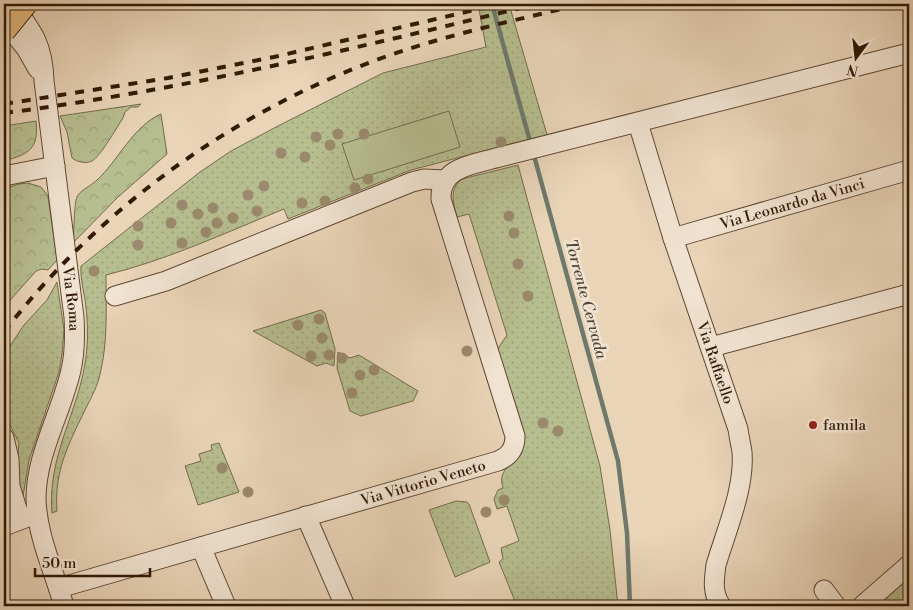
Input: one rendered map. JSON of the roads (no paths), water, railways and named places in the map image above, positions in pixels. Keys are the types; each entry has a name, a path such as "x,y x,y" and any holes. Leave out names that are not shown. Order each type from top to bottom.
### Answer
{"main road":[{"path":"4,31 26,4"}],"street":[{"name":"Via Roma","path":"12,4 29,27 40,49 44,66 44,81 72,294 75,345 67,384 42,459 38,481 20,520"},
{"name":"Via Roma","path":"4,21 26,48 44,81"},
{"path":"115,296 166,281 412,182 424,179 445,180 452,172 461,168 909,53"},
{"name":"Via Raffaello","path":"638,123 673,238 738,429 742,452 742,474 714,576 714,592 721,606"},
{"path":"4,176 55,166"},
{"name":"Via Leonardo da Vinci","path":"673,238 909,170"},
{"name":"Via Vittorio Veneto","path":"62,597 201,547 498,461 508,455 514,446 515,436 441,199 442,185 445,180"},
{"path":"711,347 909,294"},
{"name":"Via Roma","path":"4,438 9,459 10,486 20,520 41,536 62,597"},
{"path":"306,516 345,606"},
{"path":"201,547 226,606"},
{"path":"862,606 909,565"},
{"path":"824,590 836,606"}],"waterway":[{"name":"Torrente Cervada","path":"492,4 531,145"},
{"name":"Torrente Cervada","path":"533,152 618,461 627,533 630,606"}],"railway":[{"path":"4,104 168,78 274,57 500,4"},
{"path":"4,113 205,80 405,36 537,4"},
{"path":"4,332 41,288 81,246 124,207 169,172 217,139 267,110 318,84 371,62 423,44 583,4"}],"place":[{"name":"famila","path":"813,425"}]}
